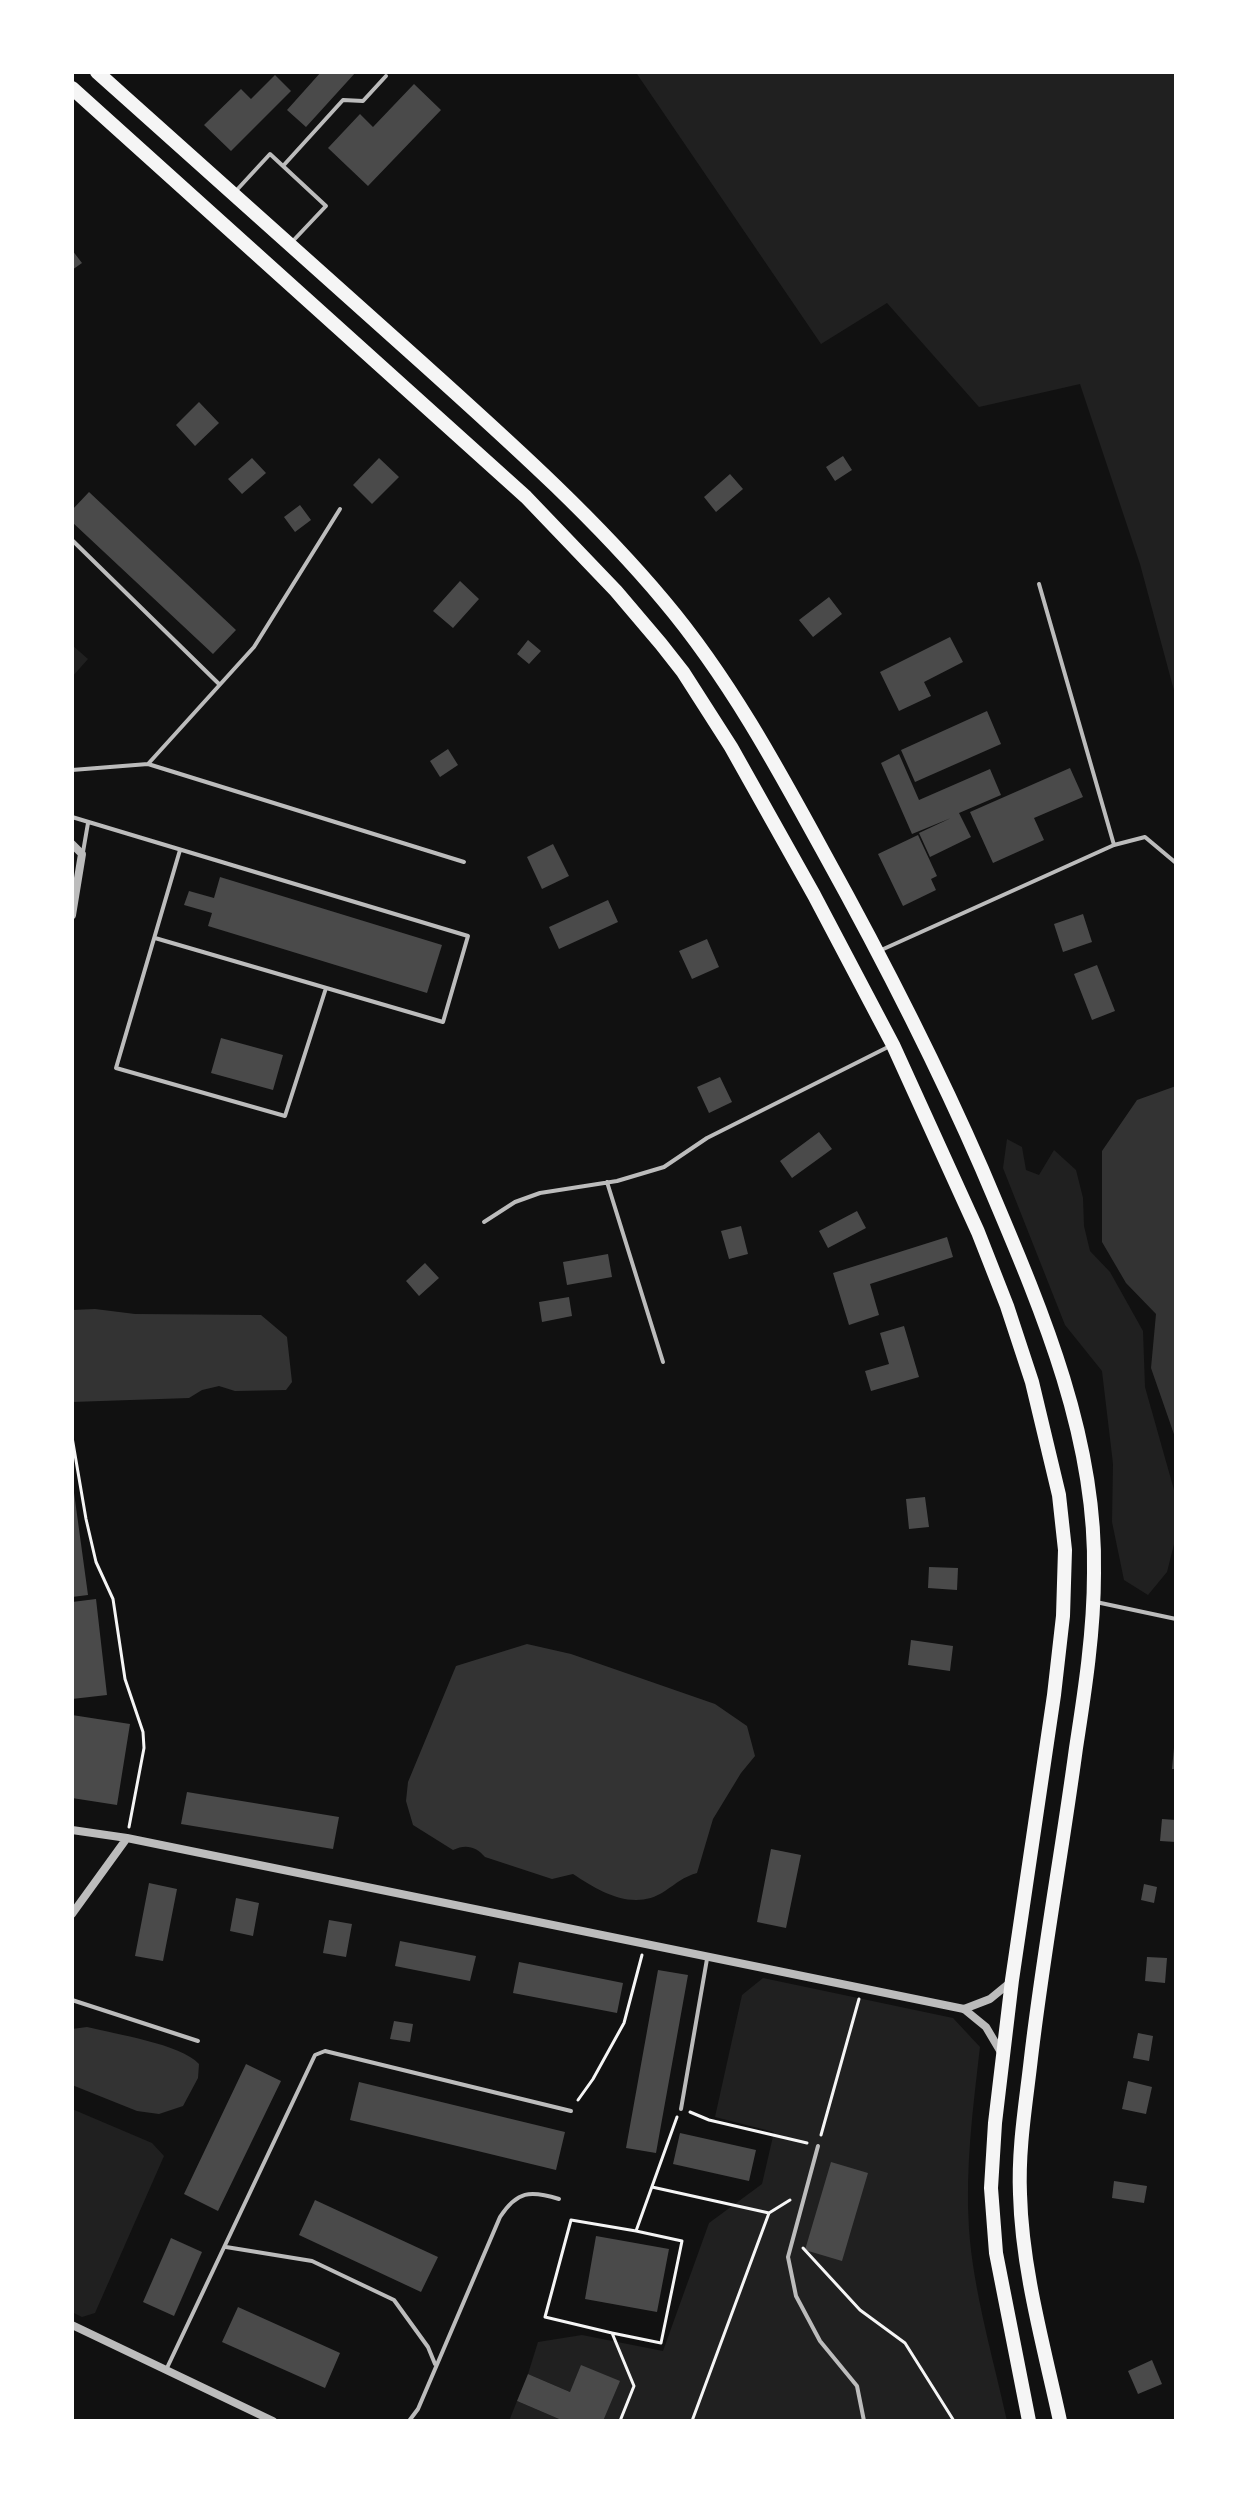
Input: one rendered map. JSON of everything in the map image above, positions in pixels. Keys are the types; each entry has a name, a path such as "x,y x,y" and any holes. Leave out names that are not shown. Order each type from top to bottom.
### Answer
{"highway":[{"path":"97,72 505,438 584,515 663,600 707,658 757,733 877,952 968,1137 1051,1340 1080,1443 1094,1542 1093,1602 1083,1700 1034,2030 1020,2160 1024,2249 1060,2421"},
{"path":"72,88 526,497 639,617 683,672 762,800 893,1045 941,1147 1007,1306 1032,1382 1059,1495 1065,1550 1063,1616 1054,1695 1012,1980 992,2155 993,2221 1002,2290 1029,2421"}],"street":[{"path":"72,844 82,854 72,915"},
{"path":"72,1830 127,1838 964,2009 986,2027 1003,2055"},
{"path":"72,1914 127,1838"},
{"path":"964,2009 990,1999 1012,1980"},
{"path":"72,2325 273,2421"}],"lane":[{"path":"283,166 343,100 363,101 386,76"},
{"path":"233,194 270,154 326,206 290,245"},
{"path":"148,764 254,647 340,509"},
{"path":"72,540 220,685"},
{"path":"1039,584 1114,845"},
{"path":"72,770 148,764 464,862"},
{"path":"72,817 468,936 443,1022 155,938"},
{"path":"82,854 88,823"},
{"path":"877,952 1114,845 1145,837 1176,863"},
{"path":"180,850 116,1068 285,1116 326,988"},
{"path":"484,1222 515,1202 540,1193 643,1175 664,1167 707,1138 893,1045"},
{"path":"607,1182 663,1362"},
{"path":"1093,1602 1176,1619"},
{"path":"681,2109 708,1957"},
{"path":"72,2000 198,2041"},
{"path":"166,2370 315,2055 325,2051 571,2111"},
{"path":"818,2146 788,2257 796,2296 820,2341 857,2386 864,2421"},
{"path":"409,2421 418,2409 500,2217 510,2202 523,2195 540,2193 559,2199"},
{"path":"224,2247 312,2261 394,2300 428,2347 436,2367"}],"path":[{"path":"72,1437 96,1562 113,1599 125,1679 143,1732 144,1748 127,1838"},
{"path":"571,2111 624,2023 645,1944"},
{"path":"636,2231 681,2109 709,2120 818,2146 862,1988"},
{"path":"652,2187 769,2213"},
{"path":"692,2421 769,2213 806,2191"},
{"path":"571,2220 636,2231 682,2241 661,2343 545,2317 571,2220"},
{"path":"793,2238 860,2310 905,2343 954,2421"},
{"path":"612,2333 634,2386 620,2421"}],"shaded area":[{"path":"1176,72 1176,698 1140,564 1080,384 979,407 887,303 821,344 637,74"},
{"path":"72,645 88,659 72,677"},
{"path":"1176,1086 1176,1440 1151,1368 1156,1314 1126,1283 1102,1242 1102,1151 1137,1100"},
{"path":"1007,1139 1022,1147 1026,1170 1039,1175 1054,1150 1076,1170 1090,1251 1110,1272 1143,1331 1145,1387 1176,1497 1176,1536 1167,1572 1148,1595 1124,1580 1112,1522 1113,1464 1102,1371 1065,1325 1003,1168"},
{"path":"95,1309 135,1314 261,1315 287,1337 292,1382 286,1390 235,1391 219,1386 202,1390 189,1398 72,1402 72,1310"},
{"path":"527,1644 571,1654 715,1704 747,1726 755,1756 713,1819 697,1873 653,1897 629,1900 606,1893 573,1874 552,1879 485,1857 470,1847 453,1850 413,1825 406,1801 408,1782 456,1666"},
{"path":"763,1978 953,2018 980,2047 969,2161 969,2229 979,2301 1007,2421 603,2421 570,2392 528,2374 538,2342 582,2335 663,2351 709,2223 762,2184 774,2132 715,2117 742,1995"},
{"path":"87,2027 163,2045 199,2064 198,2078 183,2106 159,2114 137,2111 72,2085 72,2029"},
{"path":"72,2109 152,2143 164,2156 95,2313 82,2317 72,2312"},
{"path":"517,2401 559,2419 509,2421"}],"building":[{"path":"321,72 356,72 306,127 287,110"},
{"path":"275,75 291,91 231,151 204,125 241,89 251,99"},
{"path":"414,84 441,110 368,186 328,148 360,114 373,127"},
{"path":"72,250 82,263 72,270"},
{"path":"199,402 219,423 195,446 176,425"},
{"path":"843,456 852,470 835,481 826,467"},
{"path":"252,458 266,473 242,494 228,479"},
{"path":"379,458 399,477 372,504 353,485"},
{"path":"730,474 743,489 716,512 704,497"},
{"path":"89,492 236,630 213,654 72,522 72,510"},
{"path":"300,505 311,520 295,532 284,517"},
{"path":"460,581 479,599 453,628 433,611"},
{"path":"829,597 842,614 813,637 799,620"},
{"path":"950,637 963,662 924,682 931,696 899,711 880,672"},
{"path":"528,640 541,651 529,664 517,654"},
{"path":"987,711 1001,744 915,782 901,750"},
{"path":"448,749 458,765 440,777 430,761"},
{"path":"899,754 919,800 990,769 1001,795 959,813 971,837 930,857 919,833 951,818 912,834 881,763"},
{"path":"1070,768 1083,797 1034,818 1044,840 993,863 970,812"},
{"path":"918,835 937,876 931,879 936,890 903,906 878,854"},
{"path":"553,844 569,876 542,889 527,857"},
{"path":"220,877 442,945 427,993 208,926 212,913 184,905 189,891 214,898"},
{"path":"608,900 618,922 559,949 549,927"},
{"path":"1083,914 1092,942 1063,952 1054,924"},
{"path":"707,939 719,967 692,979 679,951"},
{"path":"1097,965 1115,1011 1092,1020 1074,974"},
{"path":"221,1038 283,1055 273,1090 211,1073"},
{"path":"720,1077 732,1102 709,1113 697,1087"},
{"path":"819,1132 832,1149 792,1178 780,1161"},
{"path":"857,1211 866,1228 828,1248 819,1231"},
{"path":"741,1226 748,1254 729,1259 721,1231"},
{"path":"947,1237 953,1257 870,1284 879,1315 849,1325 833,1273"},
{"path":"608,1254 612,1277 567,1285 563,1262"},
{"path":"425,1263 439,1278 419,1296 406,1281"},
{"path":"569,1297 572,1316 542,1322 539,1302"},
{"path":"904,1326 919,1377 871,1391 865,1371 889,1364 880,1333"},
{"path":"72,1478 88,1595 72,1597"},
{"path":"925,1497 929,1527 909,1529 906,1499"},
{"path":"929,1567 958,1568 957,1590 928,1588"},
{"path":"96,1599 107,1695 72,1699 72,1602"},
{"path":"911,1640 953,1646 950,1671 908,1665"},
{"path":"72,1715 130,1724 117,1805 72,1798"},
{"path":"1174,1748 1176,1769 1172,1769"},
{"path":"187,1792 339,1817 333,1849 181,1824"},
{"path":"1162,1819 1176,1820 1176,1842 1160,1841"},
{"path":"771,1849 801,1855 786,1928 757,1922"},
{"path":"149,1883 177,1889 163,1961 135,1956"},
{"path":"1144,1884 1157,1887 1154,1903 1141,1900"},
{"path":"236,1898 259,1903 253,1936 230,1931"},
{"path":"329,1920 352,1924 346,1957 323,1953"},
{"path":"400,1941 476,1956 470,1981 395,1966"},
{"path":"1147,1957 1167,1958 1165,1983 1145,1981"},
{"path":"519,1962 623,1983 617,2013 513,1993"},
{"path":"658,1970 688,1975 656,2153 626,2148"},
{"path":"394,2021 413,2024 410,2042 390,2039"},
{"path":"1138,2033 1153,2036 1149,2061 1133,2058"},
{"path":"246,2064 281,2081 218,2211 184,2194"},
{"path":"1128,2081 1152,2087 1146,2114 1122,2109"},
{"path":"359,2082 565,2132 556,2170 350,2120"},
{"path":"680,2133 756,2150 749,2181 673,2164"},
{"path":"831,2162 868,2173 842,2261 805,2250"},
{"path":"1114,2181 1147,2186 1144,2203 1112,2198"},
{"path":"315,2200 438,2257 421,2292 299,2235"},
{"path":"596,2236 669,2249 657,2312 585,2299"},
{"path":"171,2238 202,2252 174,2316 143,2302"},
{"path":"238,2307 340,2353 325,2388 222,2342"},
{"path":"1152,2360 1162,2384 1138,2394 1128,2371"},
{"path":"581,2365 620,2381 603,2421 558,2421 517,2401 528,2374 570,2392"}]}
